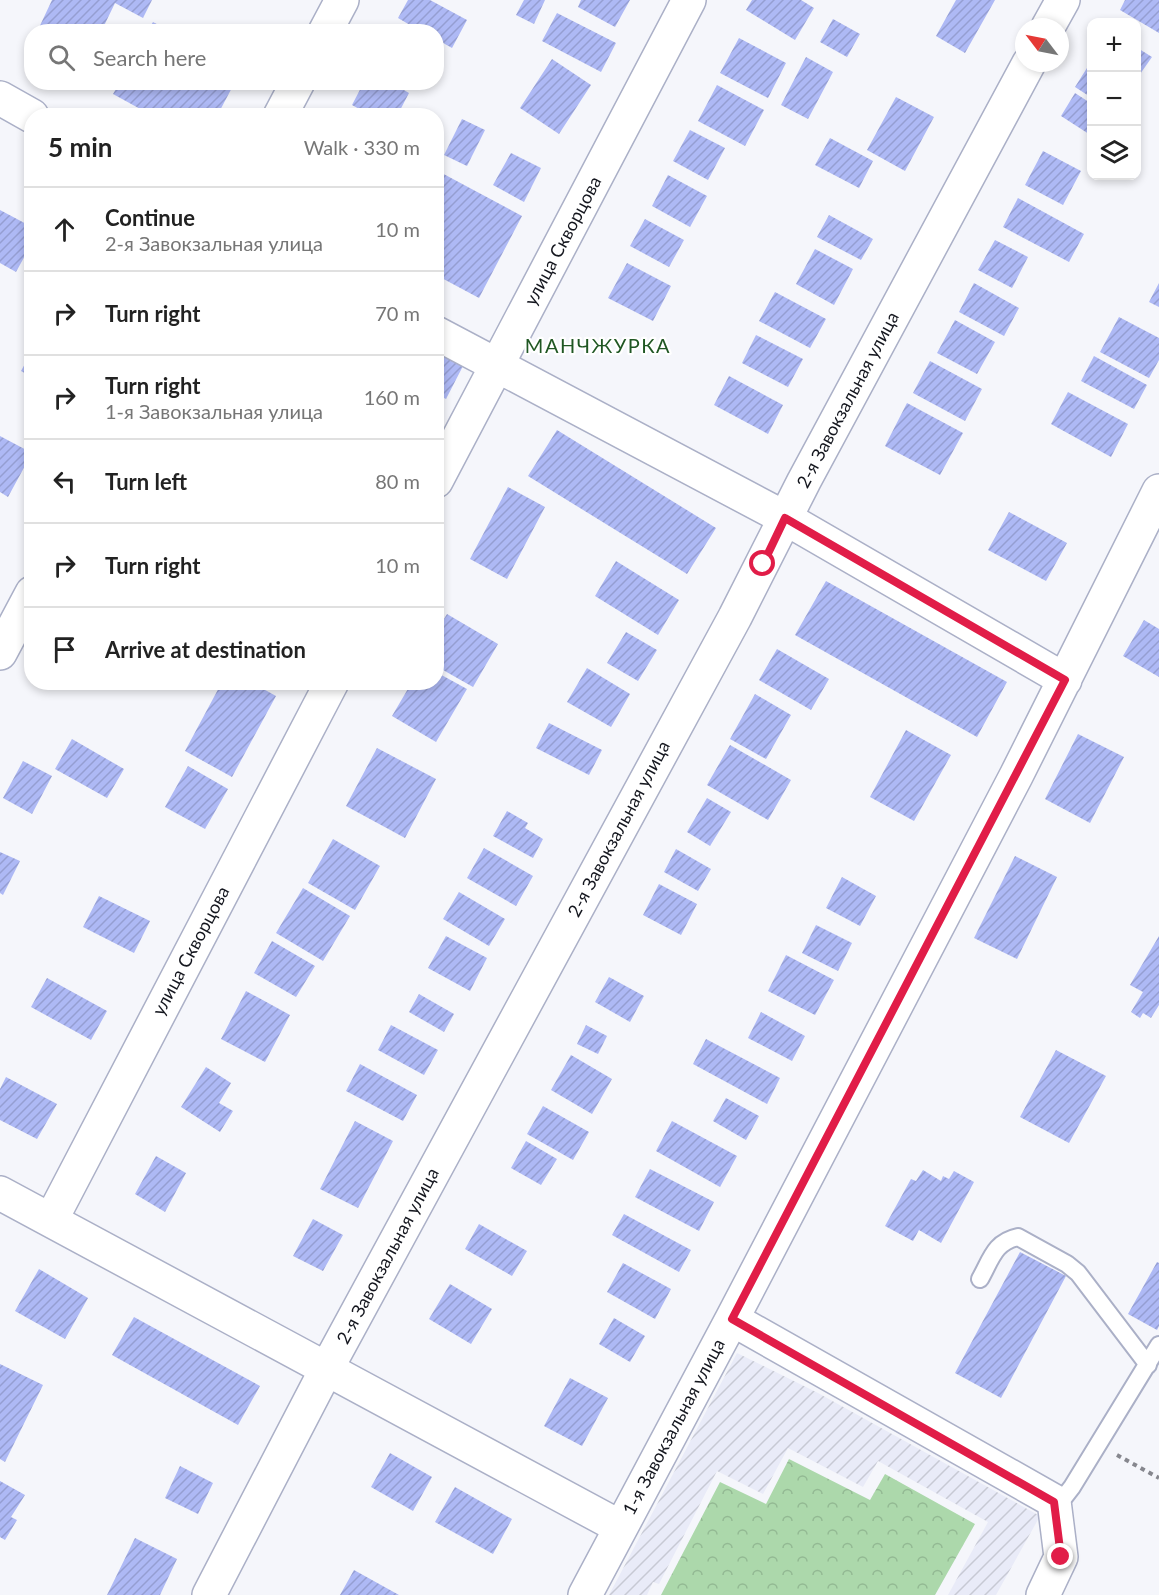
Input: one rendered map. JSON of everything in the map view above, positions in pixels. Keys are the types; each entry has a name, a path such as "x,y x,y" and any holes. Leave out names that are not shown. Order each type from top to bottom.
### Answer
{"street":[{"path":"329,24 342,0"},
{"name":"улица Скворцова","path":"444,466 689,0"},
{"path":"1053,18 1063,0"},
{"name":"2-я Завокзальная улица","path":"209,1595 327,1368 729,627 1024,72"},
{"path":"284,108 294,90"},
{"path":"0,98 24,112"},
{"path":"444,337 785,518 1065,680"},
{"name":"1-я Завокзальная улица","path":"585,1595 732,1319 1065,680 1159,491"},
{"path":"0,653 24,607"},
{"name":"улица Скворцова","path":"51,1220 328,690"},
{"path":"0,1193 620,1527"},
{"path":"732,1319 1054,1502 1061,1557 1043,1595"}],"lane":[{"path":"980,1279 998,1245 1008,1239 1018,1237 1067,1264 1078,1273 1148,1365"},
{"path":"1054,1502 1065,1496 1072,1487 1159,1345"}],"path":[{"path":"1107,1450 1159,1478"}],"shaded area":[{"path":"737,1353 818,1393 1040,1516 996,1595 948,1595 988,1522 878,1461 863,1487 788,1448 763,1494 717,1471 659,1584 653,1582 647,1595 609,1595"}],"green space":[{"path":"789,1459 870,1500 885,1474 975,1524 935,1595 661,1595 720,1482 766,1504"}],"building":[{"path":"52,0 152,0 143,18 115,3 105,24 41,24"},
{"path":"408,0 430,0 467,20 452,48 444,44 444,24 408,24 398,18"},
{"path":"524,0 545,0 534,24 516,15"},
{"path":"581,0 630,0 615,27 578,7"},
{"path":"752,0 801,0 814,8 795,40 746,10"},
{"path":"956,0 995,0 965,53 936,36"},
{"path":"1125,0 1159,0 1159,33 1141,22 1141,18 1134,18 1120,10"},
{"path":"557,13 616,43 601,72 542,41"},
{"path":"833,19 860,34 847,57 820,42"},
{"path":"739,38 786,63 768,98 720,73"},
{"path":"1141,50 1152,57 1141,73"},
{"path":"806,57 833,72 808,119 781,105"},
{"path":"552,59 591,85 559,134 520,108"},
{"path":"1087,68 1087,95 1075,87"},
{"path":"717,85 764,110 745,146 698,121"},
{"path":"115,90 231,90 221,108 138,108 113,94"},
{"path":"360,90 404,90 409,93 401,108 357,108 352,105"},
{"path":"1075,93 1087,101 1087,133 1061,116"},
{"path":"896,97 934,117 905,171 867,150"},
{"path":"462,119 485,130 467,166 444,155"},
{"path":"690,130 725,148 708,180 673,161"},
{"path":"830,138 873,161 859,188 815,165"},
{"path":"1043,151 1081,171 1063,205 1025,185"},
{"path":"511,153 541,168 524,202 493,185"},
{"path":"444,174 522,216 479,298 444,279"},
{"path":"668,175 707,196 690,227 652,206"},
{"path":"1018,198 1084,234 1069,262 1003,227"},
{"path":"0,210 24,223 24,258 16,272 0,263"},
{"path":"829,215 873,239 861,260 817,237"},
{"path":"645,219 684,240 669,267 630,246"},
{"path":"995,240 1028,257 1012,288 978,270"},
{"path":"815,249 853,269 834,305 796,284"},
{"path":"627,263 671,286 653,321 608,298"},
{"path":"974,283 1019,308 1004,336 959,312"},
{"path":"1159,283 1159,307 1149,302"},
{"path":"775,292 826,319 810,348 759,321"},
{"path":"1119,317 1159,338 1159,360 1149,378 1100,352"},
{"path":"955,320 995,342 977,374 937,353"},
{"path":"756,335 803,359 788,387 742,363"},
{"path":"444,356 463,366 446,399 444,398"},
{"path":"1094,356 1147,385 1134,409 1081,381"},
{"path":"930,361 982,389 965,421 913,393"},
{"path":"729,376 783,405 768,434 714,405"},
{"path":"1068,392 1128,424 1111,457 1051,424"},
{"path":"907,403 963,433 940,475 885,446"},
{"path":"557,430 716,528 687,574 528,476"},
{"path":"0,436 24,449 24,468 8,497 0,492"},
{"path":"508,487 545,507 507,579 470,559"},
{"path":"1009,512 1067,543 1046,581 988,550"},
{"path":"616,561 679,600 658,635 595,596"},
{"path":"826,581 1007,682 977,737 795,635"},
{"path":"447,614 498,644 473,687 444,671 444,619"},
{"path":"1144,620 1159,629 1159,677 1123,656"},
{"path":"626,632 657,650 638,681 607,663"},
{"path":"777,649 829,679 811,710 759,680"},
{"path":"587,668 630,694 611,727 567,702"},
{"path":"444,676 467,689 436,742 392,716 407,690 444,690"},
{"path":"218,690 265,690 276,696 232,777 185,751"},
{"path":"755,694 791,715 766,759 730,739"},
{"path":"549,723 602,750 589,775 536,748"},
{"path":"906,730 951,755 914,821 870,797"},
{"path":"1078,734 1124,757 1090,823 1045,799"},
{"path":"72,739 124,769 107,798 55,769"},
{"path":"730,745 791,780 768,820 707,785"},
{"path":"377,748 436,779 405,838 346,806"},
{"path":"23,761 52,776 32,814 3,798"},
{"path":"188,766 228,789 205,829 165,807"},
{"path":"707,798 731,812 710,846 687,832"},
{"path":"507,811 528,823 525,828 543,839 533,858 493,836"},
{"path":"333,839 380,866 355,910 308,883"},
{"path":"484,848 533,876 516,906 467,878"},
{"path":"676,849 711,869 698,891 664,872"},
{"path":"0,852 20,861 3,895 0,893"},
{"path":"1015,856 1057,877 1017,959 974,938"},
{"path":"842,877 876,896 860,926 826,908"},
{"path":"659,884 697,904 681,935 643,915"},
{"path":"303,888 350,916 323,961 276,933"},
{"path":"459,892 505,919 489,946 443,919"},
{"path":"99,896 150,921 134,953 83,927"},
{"path":"816,925 852,943 838,971 802,953"},
{"path":"446,936 487,958 470,991 428,968"},
{"path":"1159,936 1159,1005 1151,1018 1143,1013 1140,1018 1131,1012 1143,992 1130,985"},
{"path":"272,941 315,966 296,997 254,973"},
{"path":"786,955 834,980 815,1015 768,991"},
{"path":"609,977 644,996 630,1022 595,1002"},
{"path":"47,978 107,1011 91,1040 31,1007"},
{"path":"246,991 290,1015 265,1062 221,1039"},
{"path":"419,994 454,1014 444,1032 409,1012"},
{"path":"761,1012 805,1036 792,1061 748,1038"},
{"path":"391,1025 438,1050 424,1075 378,1050"},
{"path":"586,1025 607,1036 598,1054 577,1044"},
{"path":"706,1039 780,1078 767,1104 693,1064"},
{"path":"1056,1050 1106,1076 1069,1143 1020,1117"},
{"path":"571,1055 612,1079 592,1114 551,1090"},
{"path":"360,1064 417,1095 403,1121 346,1091"},
{"path":"206,1067 231,1083 219,1103 233,1111 220,1132 181,1107"},
{"path":"6,1077 57,1104 37,1139 0,1120 0,1089"},
{"path":"726,1098 759,1116 746,1140 713,1121"},
{"path":"543,1106 589,1132 573,1160 527,1134"},
{"path":"355,1121 393,1141 358,1208 320,1189"},
{"path":"672,1121 737,1156 720,1187 656,1151"},
{"path":"526,1141 557,1159 541,1185 511,1168"},
{"path":"156,1156 186,1173 165,1212 135,1194"},
{"path":"650,1169 714,1202 699,1231 635,1197"},
{"path":"923,1170 941,1181 943,1176 949,1179 954,1171 974,1182 941,1243 919,1230 913,1241 885,1226 911,1179 916,1181"},
{"path":"624,1214 691,1250 679,1272 612,1235"},
{"path":"313,1219 343,1235 323,1271 293,1256"},
{"path":"479,1224 527,1251 512,1276 465,1249"},
{"path":"1020,1252 1066,1276 1001,1398 955,1373"},
{"path":"1157,1262 1159,1263 1159,1326 1157,1330 1128,1314"},
{"path":"623,1263 671,1289 655,1319 607,1292"},
{"path":"39,1269 88,1298 65,1339 15,1311"},
{"path":"450,1284 492,1309 471,1344 429,1319"},
{"path":"134,1317 260,1386 238,1425 112,1355"},
{"path":"614,1318 645,1336 630,1362 599,1344"},
{"path":"0,1364 43,1385 5,1462 0,1459"},
{"path":"570,1378 608,1398 582,1446 544,1426"},
{"path":"390,1453 432,1477 413,1511 371,1487"},
{"path":"180,1466 213,1483 198,1514 165,1498"},
{"path":"0,1481 25,1495 11,1517 17,1520 5,1540 0,1537"},
{"path":"455,1487 512,1519 493,1554 435,1522"},
{"path":"135,1538 177,1559 160,1595 107,1595"},
{"path":"354,1570 399,1595 340,1595"}],"district":[{"name":"МАНЧЖУРКА","path":"598,346"}],"route":[{"path":"763,564 785,518 1065,680 732,1319 1054,1502 1059,1527 1061,1557"}]}
